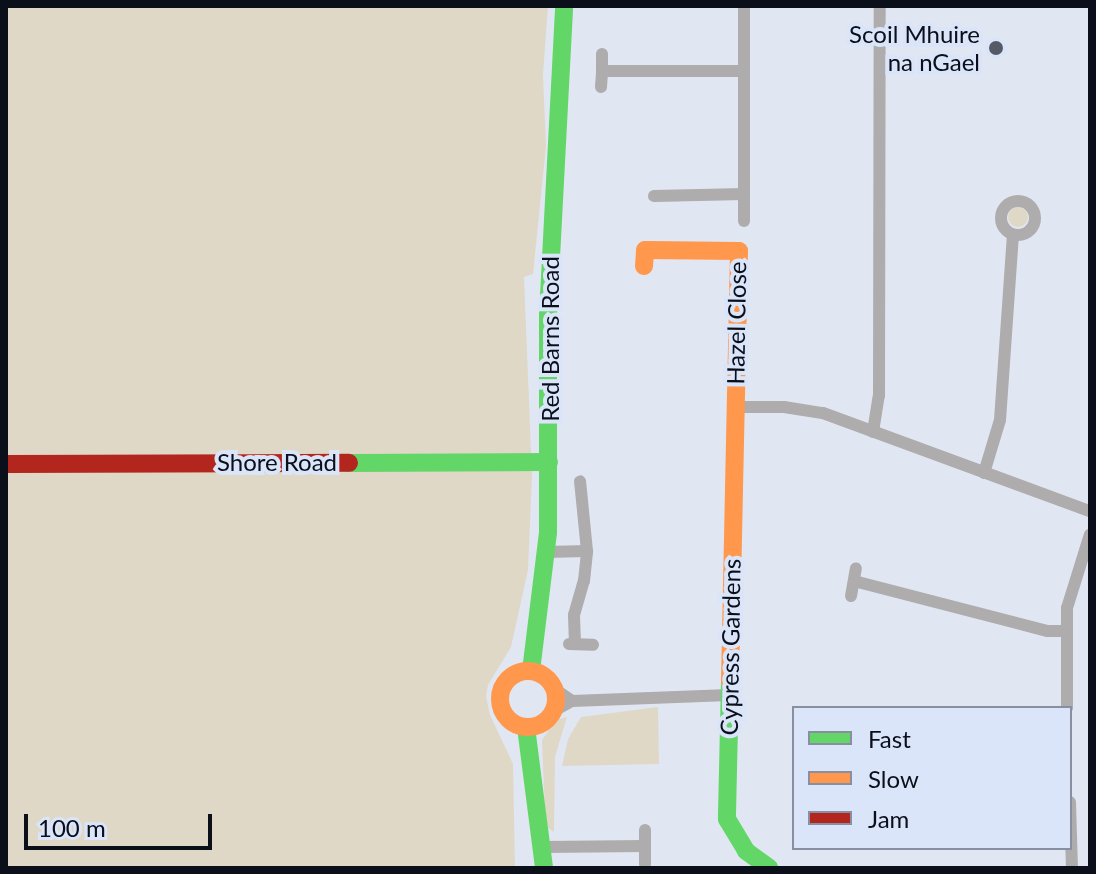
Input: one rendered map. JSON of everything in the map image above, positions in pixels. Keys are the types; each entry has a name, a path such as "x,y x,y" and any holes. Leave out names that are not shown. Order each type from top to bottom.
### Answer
{"street":[{"name":"Red Barns Road","path":"531,671 546,552 549,273 563,85 564,6"},
{"path":"744,6 744,221"},
{"path":"873,432 879,396 880,6"},
{"path":"601,87 602,54"},
{"path":"602,71 744,71"},
{"path":"654,196 744,194"},
{"path":"984,473 1000,420 1013,235"},
{"name":"Hazel Close","path":"644,266 645,250 739,251 735,407"},
{"path":"735,407 784,407 823,413 1090,511"},
{"name":"Cypress Gardens","path":"735,407 727,819 746,851 769,868"},
{"name":"Shore Road","path":"6,464 549,462"},
{"path":"580,481 587,551 584,581 574,615 572,644 593,645"},
{"path":"1067,706 1067,631 1073,585 1090,534"},
{"path":"546,552 587,551"},
{"path":"851,596 855,574 1048,631 1067,631"},
{"path":"572,701 553,688 546,678 531,671 522,671 507,680 500,696 504,714 526,727 543,722 552,712 572,701 729,695"},
{"path":"552,712 556,701 553,688"},
{"path":"526,727 544,868"},
{"path":"645,830 645,864"},
{"path":"543,847 645,846"}],"shaded area":[{"path":"6,6 548,6 543,75 546,146 533,274 524,277 532,476 528,570 511,647 488,685 486,696 490,715 513,764 515,868 6,868"},
{"path":"1018,207 1025,210 1028,217 1025,224 1018,227 1011,224 1008,217 1011,210"},
{"path":"658,707 659,764 562,766 568,739 581,717"},
{"path":"567,717 555,757 554,832 548,828 545,813 542,740 556,720"}],"traffic: fast":[{"path":"531,671 548,532 548,315 564,6"},
{"path":"349,463 549,462"},
{"path":"730,682 727,819 746,851 769,868"},
{"path":"526,727 544,868"}],"traffic: slow":[{"path":"644,266 645,250 739,251 730,682"},
{"path":"528,671 548,679 556,699 548,719 528,727 508,719 500,699 508,679 528,671"}],"traffic: jam":[{"path":"6,464 349,463"}],"place":[{"name":"Scoil Mhuire na nGael","path":"996,48"}]}
